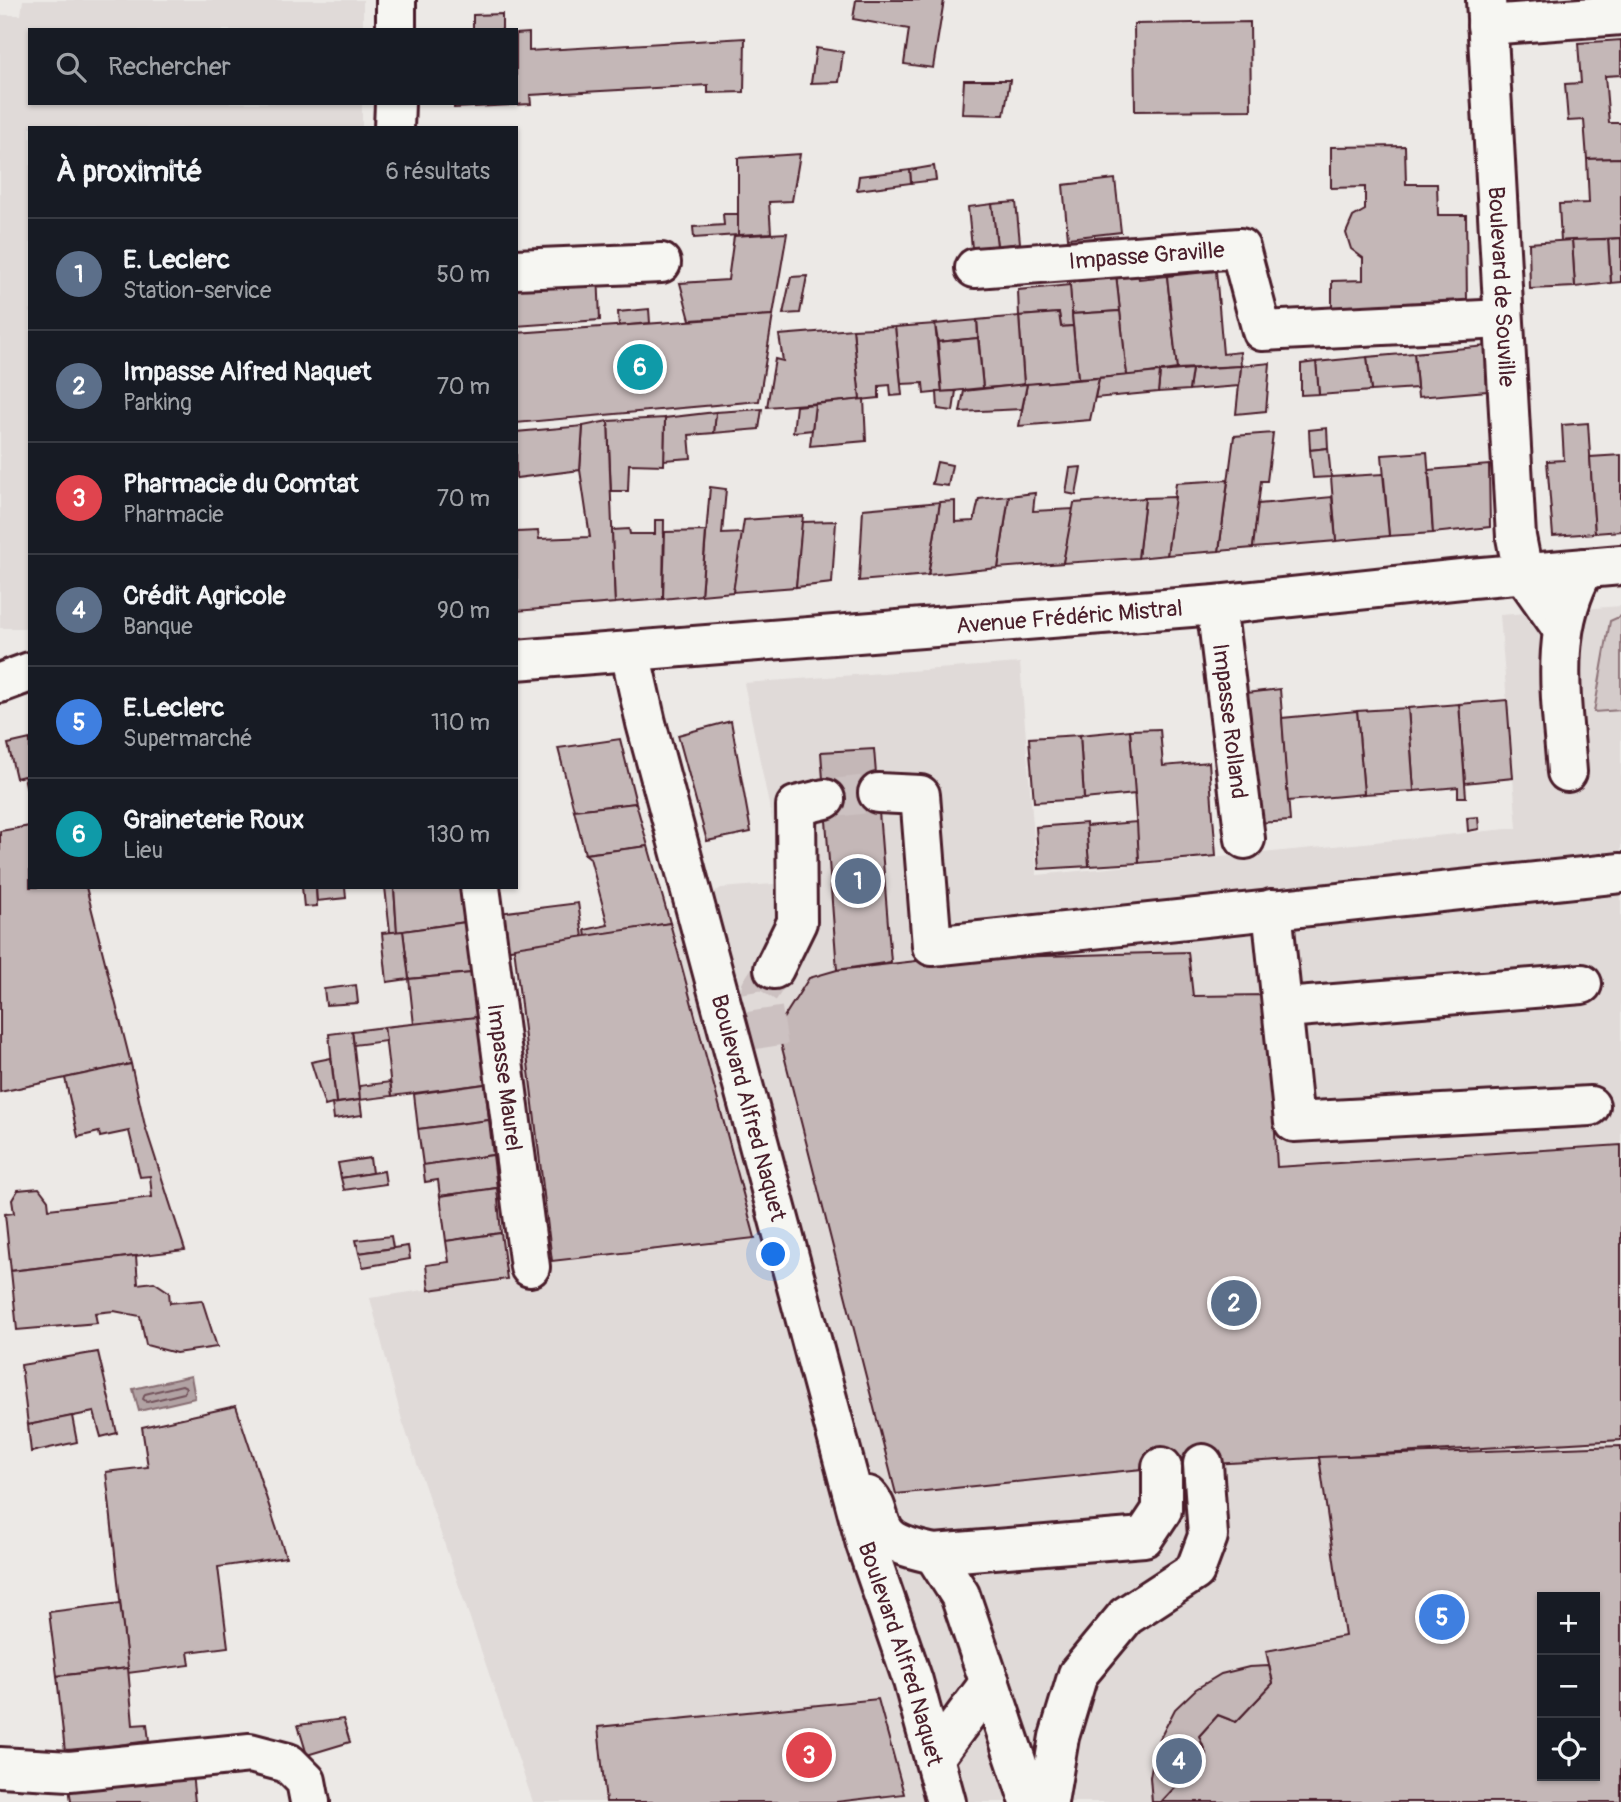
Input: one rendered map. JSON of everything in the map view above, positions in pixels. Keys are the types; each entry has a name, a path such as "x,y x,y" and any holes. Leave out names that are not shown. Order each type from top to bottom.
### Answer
{"street":[{"path":"396,0 396,28"},
{"path":"1487,12 1621,15"},
{"name":"Boulevard de Souville","path":"1487,12 1516,537 1523,573"},
{"path":"394,126 395,105"},
{"name":"Impasse Graville","path":"975,268 1240,248 1262,331 1503,319"},
{"path":"518,269 661,263"},
{"path":"1567,772 1560,657 1561,627 1569,600 1603,567"},
{"name":"Avenue Frédéric Mistral","path":"518,660 1216,605 1603,567"},
{"path":"1523,573 1561,627"},
{"name":"Impasse Rolland","path":"1216,605 1245,839"},
{"name":"Boulevard Alfred Naquet","path":"630,652 650,736 866,1544 913,1681 946,1802"},
{"path":"0,668 28,671"},
{"path":"0,683 28,672"},
{"path":"878,793 920,795 932,946 1621,873"},
{"path":"774,969 797,922 796,806 825,799"},
{"name":"Impasse Maurel","path":"480,889 530,1267"},
{"path":"1272,909 1285,1007 1294,1122 1590,1106"},
{"path":"1285,1007 1582,984"},
{"path":"1048,1802 1059,1737 1079,1674 1126,1616 1195,1571 1208,1536 1203,1464"},
{"path":"849,1478 874,1502 885,1533 906,1547 933,1554 1144,1537 1162,1510 1162,1466"},
{"path":"933,1554 960,1595 1030,1802"},
{"path":"934,1758 990,1682"},
{"path":"0,1767 70,1771 250,1753 288,1763 306,1781 310,1802"}],"shaded area":[{"path":"23,0 363,0 363,28 28,28 28,105 362,105 362,126 28,126 28,628 0,628 0,15 21,15"},
{"path":"1621,606 1621,1802 533,1802 402,1420 370,1298 544,1272 514,947 670,923 721,888 785,883 744,683 1020,663 1037,875 1517,828 1500,615"},
{"path":"1621,616 1621,710 1594,712 1610,621"}],"water":[{"path":"191,1376 195,1398 139,1411 133,1389"}],"building":[{"path":"856,0 944,0 933,68 904,64 909,29 853,19"},
{"path":"502,14 502,28 473,28 473,15"},
{"path":"1250,22 1251,110 1135,111 1134,24"},
{"path":"529,33 529,51 745,38 744,92 708,93 708,85 530,95 531,104 518,105 518,34"},
{"path":"1621,40 1621,75 1605,76 1609,123 1621,123 1621,158 1587,159 1584,120 1568,121 1565,84 1581,83 1578,43"},
{"path":"816,48 843,52 839,82 811,83"},
{"path":"964,80 1010,80 1004,115 962,114"},
{"path":"454,105 512,105 454,108"},
{"path":"1405,146 1406,184 1437,184 1438,215 1466,215 1467,302 1405,303 1405,306 1332,310 1332,281 1363,280 1363,258 1351,249 1346,233 1353,217 1365,210 1365,187 1331,188 1331,147"},
{"path":"800,154 792,201 769,202 771,233 738,235 738,158"},
{"path":"1621,158 1621,238 1561,241 1559,204 1589,203 1587,159"},
{"path":"934,166 936,180 911,183 910,170"},
{"path":"910,170 911,183 857,190 859,176"},
{"path":"1115,179 1121,232 1068,238 1063,185"},
{"path":"1016,202 1020,243 997,246 992,204"},
{"path":"992,204 997,246 972,248 968,207"},
{"path":"723,214 738,214 738,235 694,238 693,227 724,225"},
{"path":"787,233 773,315 690,320 680,283 728,280 734,236"},
{"path":"1621,238 1621,282 1611,283 1608,239"},
{"path":"1608,239 1611,283 1575,287 1572,240"},
{"path":"1572,240 1575,287 1530,289 1529,243"},
{"path":"1137,270 1139,279 1167,276 1177,369 1127,376 1116,274"},
{"path":"598,271 600,320 518,326 518,276"},
{"path":"1216,271 1223,354 1240,352 1241,366 1177,369 1167,276"},
{"path":"1116,274 1120,311 1072,314 1069,277"},
{"path":"807,276 800,313 783,314 791,277"},
{"path":"1070,285 1073,326 1061,327 1059,313 1019,316 1018,290"},
{"path":"649,309 650,323 619,326 618,312"},
{"path":"1120,311 1127,376 1078,379 1072,314"},
{"path":"1059,313 1061,327 1073,326 1078,379 1024,385 1019,316"},
{"path":"773,315 759,401 518,423 518,333"},
{"path":"1019,316 1024,385 983,388 977,320"},
{"path":"977,320 978,338 938,342 935,324"},
{"path":"935,324 942,392 924,394 923,383 901,384 895,327"},
{"path":"895,327 902,395 891,396 890,385 879,386 879,398 860,400 853,329"},
{"path":"853,329 860,400 767,407 775,359 783,361 779,335"},
{"path":"978,338 983,388 942,392 938,342"},
{"path":"1486,346 1487,391 1418,397 1414,353"},
{"path":"1414,353 1417,388 1371,391 1367,357"},
{"path":"1367,357 1371,391 1319,395 1316,362"},
{"path":"1316,362 1319,394 1301,395 1301,364"},
{"path":"1270,363 1266,411 1236,414 1241,366"},
{"path":"1241,366 1239,386 1189,390 1192,369"},
{"path":"1192,369 1189,390 1158,392 1160,372"},
{"path":"1160,372 1158,392 1095,398 1099,378"},
{"path":"1099,378 1090,420 1019,426 1027,384"},
{"path":"1027,384 1022,409 960,412 964,391"},
{"path":"956,391 953,411 938,409 937,392"},
{"path":"864,399 866,441 810,446 815,404"},
{"path":"815,404 812,430 793,432 796,406"},
{"path":"762,409 759,429 714,433 716,412"},
{"path":"716,412 714,433 689,435 691,458 664,460 665,418"},
{"path":"665,418 664,465 629,464 628,491 611,491 608,421"},
{"path":"608,421 615,603 518,611 518,532 538,531 539,539 590,537 580,470 583,426"},
{"path":"1588,423 1595,533 1553,536 1547,461 1564,460 1562,425"},
{"path":"583,426 580,470 518,478 518,432"},
{"path":"1327,428 1328,448 1310,450 1309,430"},
{"path":"1273,433 1267,481 1261,481 1253,548 1219,551 1234,436"},
{"path":"1328,448 1331,477 1313,478 1310,450"},
{"path":"1427,452 1433,533 1389,536 1382,455"},
{"path":"1621,455 1621,531 1595,533 1590,457"},
{"path":"937,462 952,465 948,486 932,484"},
{"path":"1489,465 1490,527 1433,533 1429,470"},
{"path":"1081,467 1076,495 1066,493 1070,468"},
{"path":"1383,474 1389,536 1336,541 1331,477"},
{"path":"1228,480 1219,551 1167,555 1176,483"},
{"path":"710,487 726,489 722,534 743,533 733,592 701,595"},
{"path":"1035,493 1033,511 1074,509 1063,563 998,568 1009,496"},
{"path":"1009,496 998,568 928,575 940,502 955,501 955,522 974,521 979,499"},
{"path":"1175,497 1167,555 1138,558 1145,498"},
{"path":"1332,497 1336,541 1253,548 1258,504"},
{"path":"1145,498 1138,558 1063,563 1074,503"},
{"path":"940,502 928,575 859,581 863,509"},
{"path":"803,516 796,587 733,592 744,520"},
{"path":"655,520 664,520 663,599 615,603 612,530 629,529 630,534 655,534"},
{"path":"836,521 832,583 796,587 802,522"},
{"path":"706,531 701,595 663,599 665,532"},
{"path":"1280,689 1290,821 1257,823 1247,693"},
{"path":"1507,700 1513,778 1465,783 1459,704"},
{"path":"1459,704 1466,797 1458,797 1458,787 1414,791 1408,708"},
{"path":"1408,708 1414,791 1364,794 1357,711"},
{"path":"1357,711 1364,794 1288,801 1282,718"},
{"path":"731,721 751,832 707,841 678,735"},
{"path":"1160,729 1163,766 1209,762 1216,856 1139,863 1130,730"},
{"path":"1130,730 1135,794 1084,799 1080,735"},
{"path":"1080,735 1084,799 1034,802 1029,738"},
{"path":"28,739 28,795 24,776 16,778 8,744"},
{"path":"620,739 636,803 574,810 558,748"},
{"path":"874,749 891,962 837,970 821,752"},
{"path":"636,803 648,846 585,854 574,810"},
{"path":"1478,817 1479,829 1468,831 1467,818"},
{"path":"1137,822 1139,863 1089,866 1086,826"},
{"path":"1086,823 1089,866 1039,869 1036,827"},
{"path":"28,826 28,889 87,889 131,1064 0,1092 0,831"},
{"path":"648,846 670,923 586,937 585,930 608,925 590,858 585,854"},
{"path":"302,889 316,889 317,906 304,907"},
{"path":"316,889 345,889 346,898 317,901"},
{"path":"385,889 394,889 397,932 390,932"},
{"path":"394,889 462,889 466,922 397,932"},
{"path":"578,903 583,937 504,950 499,913"},
{"path":"466,922 472,973 409,979 403,931"},
{"path":"670,923 755,1238 552,1261 514,947"},
{"path":"403,931 409,979 387,982 382,933"},
{"path":"1188,952 1193,996 1267,995 1277,1167 1621,1145 1621,1440 1162,1467 896,1494 777,1028 809,978 837,970 934,959"},
{"path":"472,973 477,1017 414,1025 409,979"},
{"path":"356,985 358,1003 326,1005 324,989"},
{"path":"477,1017 485,1084 392,1096 384,1027"},
{"path":"384,1027 386,1041 354,1045 352,1031"},
{"path":"352,1031 360,1100 336,1103 329,1034"},
{"path":"331,1058 336,1103 325,1106 311,1062"},
{"path":"131,1064 145,1126 185,1250 11,1271 5,1214 14,1213 12,1200 18,1190 39,1188 48,1200 49,1209 152,1197 150,1176 140,1177 129,1131 100,1137 99,1132 78,1137 65,1078"},
{"path":"390,1082 392,1096 360,1100 359,1086"},
{"path":"485,1084 489,1120 418,1129 414,1094"},
{"path":"360,1100 362,1115 334,1119 332,1104"},
{"path":"489,1120 493,1155 423,1165 418,1129"},
{"path":"493,1155 497,1188 440,1196 438,1180 425,1182 423,1165"},
{"path":"370,1158 372,1173 341,1178 338,1163"},
{"path":"384,1171 386,1184 344,1190 341,1178"},
{"path":"497,1188 501,1233 446,1241 440,1196"},
{"path":"501,1233 507,1279 429,1290 426,1265 449,1262 446,1241"},
{"path":"391,1236 393,1248 359,1253 356,1240"},
{"path":"408,1246 410,1259 363,1267 359,1253"},
{"path":"136,1256 138,1284 154,1282 169,1292 170,1303 202,1300 217,1347 176,1353 146,1345 140,1316 114,1311 95,1313 97,1323 17,1330 11,1271"},
{"path":"98,1352 117,1433 101,1437 94,1412 28,1425 21,1365"},
{"path":"236,1406 286,1557 218,1567 228,1647 188,1652 190,1665 128,1673 106,1472 148,1467 142,1427"},
{"path":"72,1416 77,1442 31,1452 28,1425"},
{"path":"1621,1446 1621,1802 1161,1802 1206,1754 1199,1736 1218,1715 1236,1722 1273,1683 1266,1651 1345,1636 1319,1457"},
{"path":"120,1603 128,1668 57,1676 49,1612"},
{"path":"1269,1666 1273,1683 1236,1722 1218,1715 1199,1736 1206,1754 1161,1802 1152,1802 1150,1777 1155,1748 1175,1709 1196,1689 1221,1674 1249,1667"},
{"path":"128,1668 133,1725 147,1724 149,1741 65,1752 57,1676"},
{"path":"878,1699 904,1794 836,1802 606,1802 598,1727"},
{"path":"343,1719 350,1742 307,1755 298,1725"},
{"path":"192,1773 195,1802 71,1802 69,1787"}],"tunnel":[{"path":"825,799 878,793"},
{"path":"769,1047 760,990 774,969"}],"place":[{"name":"Graineterie Roux","path":"640,367"},
{"name":"E. Leclerc","path":"858,881"},
{"name":"Impasse Alfred Naquet","path":"1234,1303"},
{"name":"E.Leclerc","path":"1442,1617"},
{"name":"Pharmacie du Comtat","path":"809,1755"},
{"name":"Crédit Agricole","path":"1179,1761"}]}
